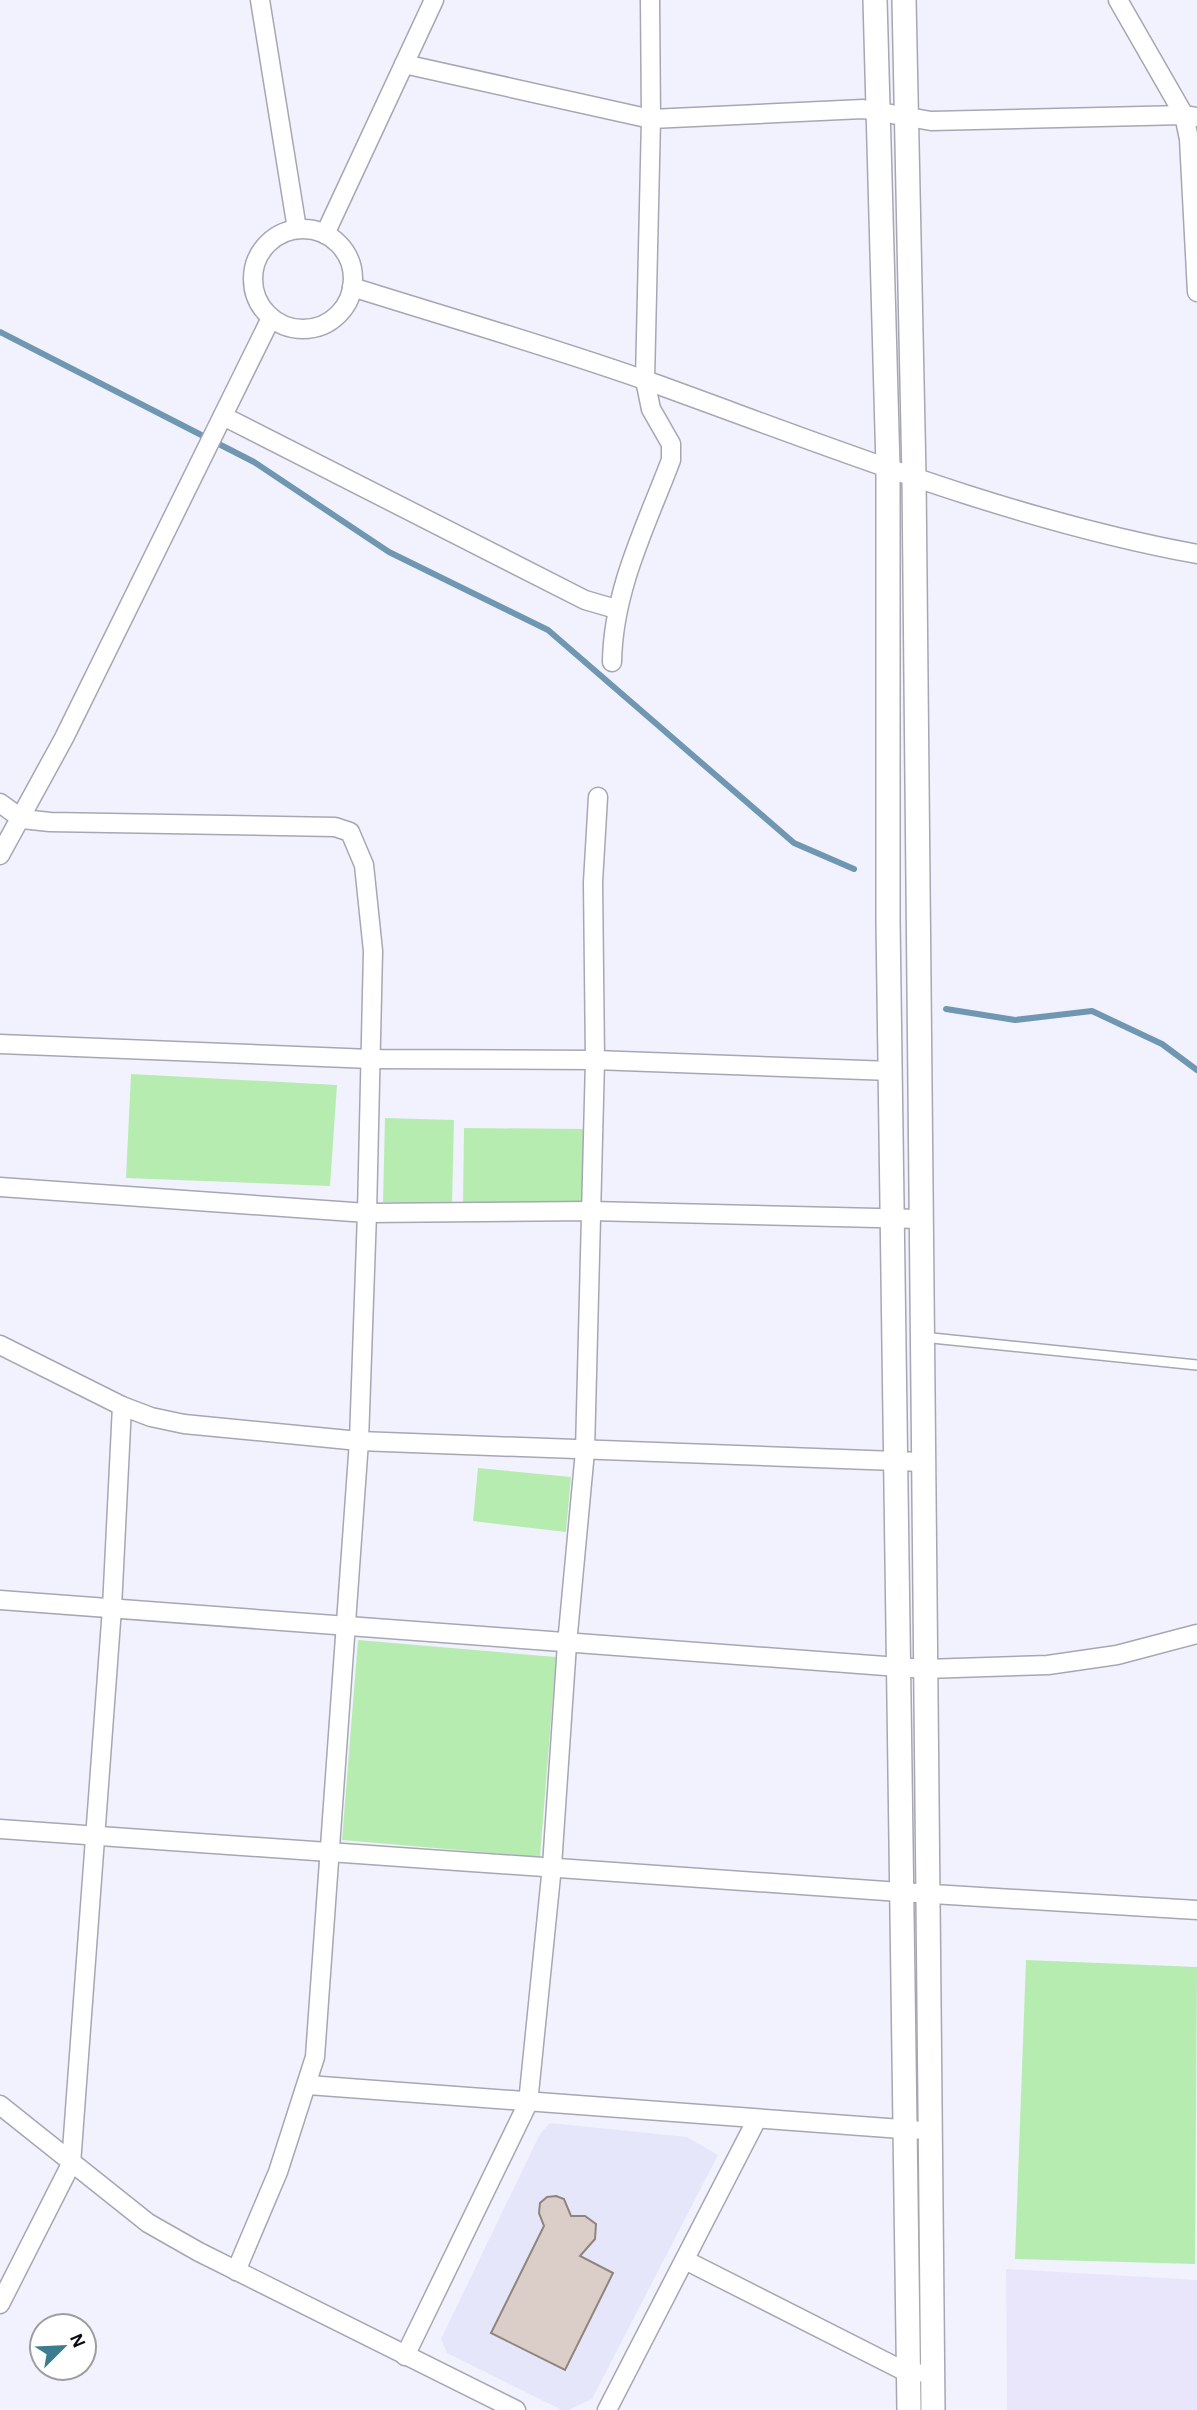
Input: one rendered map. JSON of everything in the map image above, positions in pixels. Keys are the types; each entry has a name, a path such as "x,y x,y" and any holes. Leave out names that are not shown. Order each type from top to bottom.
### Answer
{"street":[{"path":"260,0 297,229"},
{"path":"324,234 434,0"},
{"path":"612,662 616,609 671,460 671,444 651,409 645,380 651,119 650,0"},
{"path":"875,0 888,467 891,1071 909,2410"},
{"path":"904,0 915,477 920,1337 933,2410"},
{"path":"1118,0 1191,116 1189,139 1197,292"},
{"path":"404,64 651,119 863,109 931,121 1191,116"},
{"path":"297,229 324,234 347,256 352,271 352,287 339,314 328,323 299,330 271,318 260,306 254,290 253,273 257,257 267,244 281,234 297,229"},
{"path":"352,287 645,380 915,477 1025,511 1157,547 1197,554"},
{"path":"0,855 22,819 271,318"},
{"path":"223,416 585,600 616,609"},
{"path":"405,2356 528,2103 552,1866 567,1644 585,1451 596,1060 593,883 598,797"},
{"path":"0,803 22,819 50,822 335,827 350,832 364,865 373,951 368,1213 359,1441 344,1625 316,2056 309,2085 278,2172 236,2270"},
{"path":"0,1044 371,1059 596,1060 891,1071"},
{"path":"0,1187 368,1213 591,1211 893,1216 919,1219"},
{"path":"0,1345 122,1406 151,1417 184,1424 359,1441 585,1451 897,1458 922,1462"},
{"path":"0,2304 71,2164 112,1608 122,1406"},
{"path":"0,1600 925,1669 1048,1665 1117,1656 1197,1634"},
{"path":"0,1829 330,1850 927,1894 1197,1910"},
{"path":"309,2085 929,2131"},
{"path":"0,2105 148,2223 405,2356 516,2410"},
{"path":"607,2410 757,2119"},
{"path":"685,2260 908,2373 932,2372"}],"lane":[{"path":"920,1337 1197,1365"}],"shaded area":[{"path":"550,2123 687,2137 718,2155 592,2399 568,2410 562,2410 447,2353 441,2339 540,2134"},
{"path":"1006,2269 1197,2280 1197,2410 1007,2410"}],"green space":[{"path":"131,1074 337,1085 330,1186 126,1178"},
{"path":"385,1118 454,1120 452,1204 383,1202"},
{"path":"464,1128 585,1129 585,1205 463,1203"},
{"path":"478,1468 571,1477 566,1532 473,1521"},
{"path":"358,1640 556,1657 540,1857 342,1840"},
{"path":"1026,1960 1197,1967 1195,2264 1015,2259"}],"building":[{"path":"547,2197 564,2199 571,2216 585,2216 596,2224 595,2239 580,2256 613,2273 565,2370 491,2333 544,2226 539,2213 540,2203"}],"waterway":[{"path":"0,332 254,462 389,552 548,630 794,843 854,869"},
{"path":"946,1009 1015,1020 1092,1011 1162,1044 1197,1070"}]}
